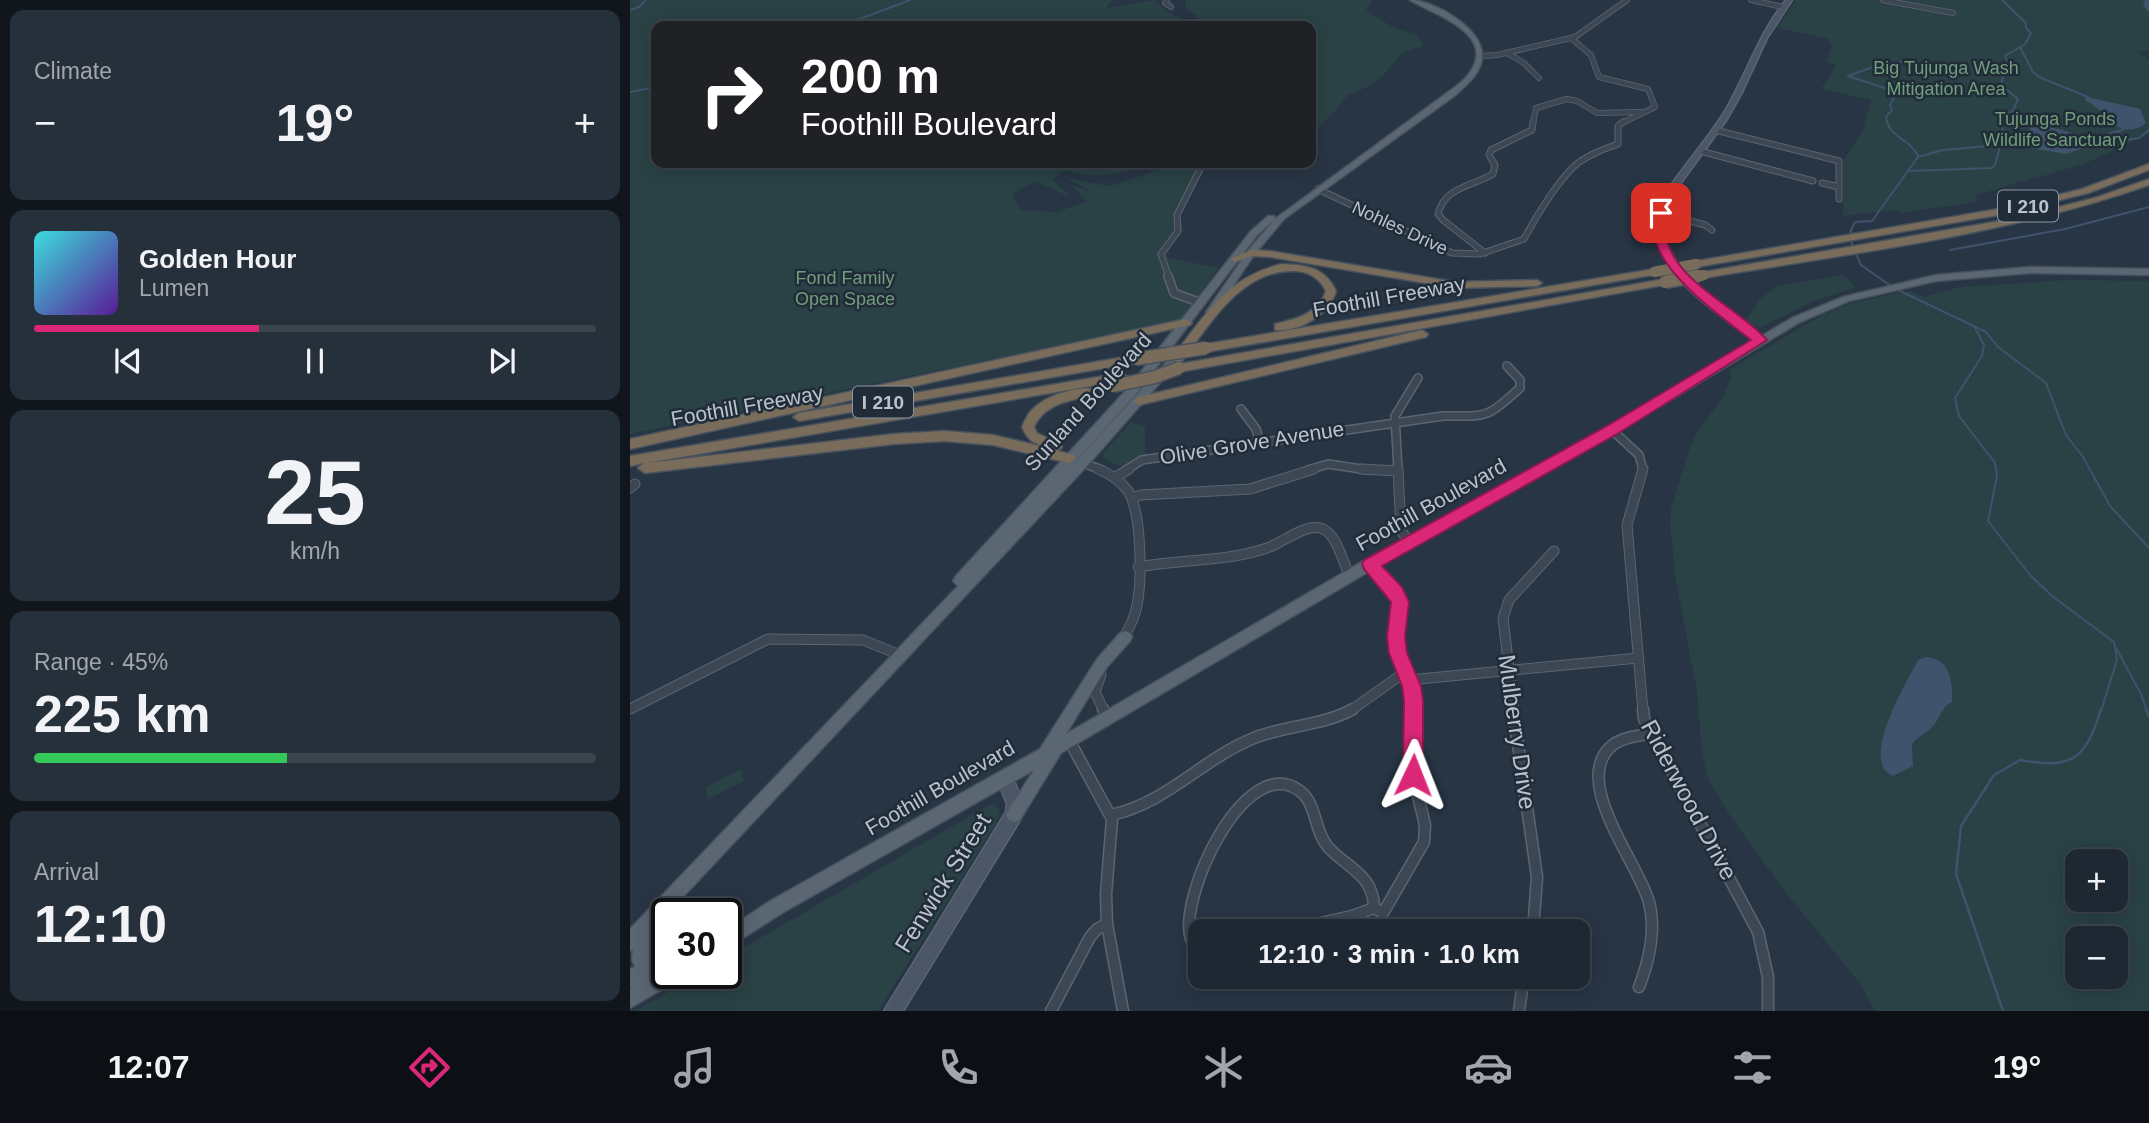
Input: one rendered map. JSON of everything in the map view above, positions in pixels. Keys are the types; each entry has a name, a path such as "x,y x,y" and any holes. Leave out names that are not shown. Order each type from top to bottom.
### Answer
{"highway":[{"name":"Foothill Freeway","path":"630,461 1155,377 1177,365 1194,365 1834,253 2038,204 2100,186 2149,167"},
{"name":"Foothill Freeway","path":"630,445 1155,356 1209,344 1834,241 1903,235 2044,215 2149,182"},
{"path":"1235,259 1251,253 1432,282 1474,286 1528,284 1654,271"},
{"path":"1177,365 1232,293 1256,272 1277,267 1301,268 1315,272 1329,285 1331,291 1328,302 1318,312 1303,320 1209,344"},
{"path":"1139,401 1608,292"},
{"path":"630,445 1186,323"},
{"path":"1069,458 1062,450 1032,436 1028,427 1032,418 1042,408 1057,400 1117,382"},
{"path":"630,469 894,439 944,436 993,440 1069,458"}],"main road":[{"path":"1413,0 1442,12 1468,28 1477,41 1481,56"},
{"path":"1760,340 1701,294 1680,273 1663,246 1658,223 1665,202 1730,108 1786,3"},
{"name":"Sunland Boulevard","path":"900,655 949,593 1133,390 1263,224 1289,205 1349,170 1464,84 1476,71 1481,56"},
{"name":"Sunland Boulevard","path":"671,898 1139,401 1177,365 1251,253 1281,217 1318,189"},
{"name":"Foothill Boulevard","path":"742,929 776,907 1005,778 1370,564 1612,430 1760,340 1813,312 1866,293 1956,276 2030,270 2149,272"},
{"path":"1014,814 1056,747 1054,743 1102,663 1125,637"},
{"name":"Fenwick Street","path":"1005,778 1015,804 1014,814"},
{"name":"Foothill Boulevard","path":"742,923 776,907"},
{"name":"Sunland Boulevard","path":"630,942 651,920"},
{"path":"651,928 641,960 651,962"},
{"path":"630,979 651,968"},
{"path":"630,999 651,987"}],"street":[{"path":"1167,0 1165,3 1171,7"},
{"path":"1481,56 1507,53 1572,38 1627,0"},
{"path":"1751,0 1786,3"},
{"path":"1883,0 1953,13"},
{"path":"1572,38 1591,55 1599,77 1648,89 1655,107 1647,112 1618,126 1618,144 1576,164 1537,215 1524,239 1485,253 1447,224 1438,214 1439,206 1452,192 1493,174 1496,165 1489,155 1490,150 1532,131 1533,112 1536,108 1567,99 1577,101 1597,113 1647,112"},
{"path":"1507,53 1524,63 1539,78"},
{"path":"1715,130 1839,161 1839,199"},
{"path":"1700,151 1813,181"},
{"path":"1200,168 1177,215 1178,231 1161,254 1174,293 1201,303"},
{"path":"1822,183 1839,187"},
{"name":"Nohles Drive","path":"1318,189 1444,250 1466,255 1485,253"},
{"path":"1661,213 1705,225 1712,230"},
{"name":"Olive Grove Avenue","path":"1114,478 1142,460 1395,422 1490,414 1520,388 1520,380 1507,366"},
{"path":"1410,542 1401,531 1395,416 1418,378"},
{"path":"1241,410 1256,429 1260,442"},
{"name":"Riderwood Drive","path":"1612,430 1639,455 1643,470 1627,525 1642,711 1650,733 1758,932 1768,977 1768,1011"},
{"path":"1069,458 1114,478 1132,498 1138,599 1125,637 1096,687 1097,697 1107,717"},
{"path":"1132,498 1141,495 1250,489 1328,464 1371,471 1398,471"},
{"path":"1138,567 1233,557 1271,547 1315,528 1327,531 1332,536 1340,560 1350,576"},
{"name":"Mulberry Drive","path":"1535,919 1537,877 1508,671 1504,611 1515,593 1554,551"},
{"path":"1339,919 1378,910 1416,857 1425,834 1413,775 1415,715 1396,637 1400,602 1396,592 1370,564"},
{"path":"630,709 768,639 863,640 900,655"},
{"path":"1111,815 1124,814 1153,803 1252,738 1346,713 1384,683 1407,676 1508,671 1638,658"},
{"path":"1639,987 1648,968 1648,902 1602,802 1596,776 1600,760 1609,747 1650,733"},
{"path":"1056,747 1111,815 1107,924 1123,1011"},
{"path":"1190,919 1201,872 1240,805 1269,787 1289,786 1307,796 1324,842 1366,878 1376,896 1378,910"},
{"name":"Fenwick Street","path":"892,1011 1014,814"},
{"path":"1051,1011 1090,937 1097,929 1107,924"},
{"path":"1519,1011 1522,989"}],"green space":[{"name":"Fond Family Open Space","path":"630,0 1113,0 1104,9 1154,0 1184,21 651,21 651,168 1137,168 1099,175 1077,174 1065,170 1052,179 1072,198 1035,181 1012,194 1020,210 1058,212 1087,201 1071,185 1092,192 1066,178 1109,186 1165,168 1205,168 1180,216 1183,231 1166,254 1167,257 1218,268 1182,320 630,434"},
{"path":"1186,0 1373,0 1366,10 1394,28 1417,35 1423,46 1402,53 1371,85 1347,96 1316,129 1316,21 1203,21 1185,8"},
{"name":"Big Tujunga Wash Mitigation Area","path":"1796,0 2149,0 2149,51 2137,51 2149,60 2149,134 2084,164 1976,195 1977,202 1902,213 1898,210 1843,216 1843,161 1863,130 1871,100 1821,89 1837,65 1826,62 1832,45 1829,44 1830,39 1777,28"},
{"path":"1843,275 1856,287 1812,302 1759,328 1747,323 1746,319 1758,303 1756,302 1778,286"},
{"path":"2068,280 2149,281 2149,1011 1875,1011 1860,983 1785,892 1729,814 1709,781 1702,753 1697,692 1676,581 1670,525 1671,508 1691,445 1697,432 1723,397 1732,375 1729,370 1822,315 1849,304 1910,291 1924,297 1960,287"},
{"path":"1131,422 1145,426 1145,451 1148,456 1120,466 1103,458 1104,452"},
{"path":"741,769 744,781 708,799 706,787"},
{"path":"992,803 1000,809 996,823 878,1011 635,1011 673,989 742,989 742,949"}],"water":[{"path":"2088,97 2140,109 2146,123 2135,129 2118,127 2107,121 2101,111 2084,99"},
{"path":"2028,121 2094,139 2095,144 2066,154 2025,147 2018,139 2030,134 2030,129 2024,125"},
{"path":"1933,658 1945,666 1952,686 1952,702 1943,710 1932,728 1912,744 1913,766 1893,776 1884,768 1881,755 1883,739 1888,721 1905,685 1918,660"}],"waterway":[{"path":"630,10 639,7 646,0"},
{"path":"854,21 910,0"},
{"path":"2002,0 2026,23 2026,28 2031,33 2020,47"},
{"path":"2148,0 2146,6 2149,10"},
{"path":"1852,247 1851,230 1855,222 1872,221 1918,157 1943,150 2001,145 2004,134 1999,118 2013,111 2018,99 2001,85 2005,69 2010,66 2005,56 2020,47"},
{"path":"2020,47 2033,72 2039,77 2088,97"},
{"path":"1903,62 1881,64 1848,76 1897,92 1890,105 1892,110 1886,117 1888,124 1918,156"},
{"path":"630,92 651,88"},
{"path":"2094,139 2124,129"},
{"path":"2119,133 2126,140 2139,138 2149,130"},
{"path":"1910,171 1991,168 1995,165 2000,147"},
{"path":"1950,250 2065,229 2149,207"},
{"path":"1855,252 1861,265 1891,286"},
{"path":"1898,290 1974,326"},
{"path":"1974,326 1986,332 1998,347 2046,383 2066,435 2083,457 2110,506 2149,548"},
{"path":"1974,326 1984,345 1982,356 1955,398 1959,416 1995,463 1997,476 1988,521 2030,575 2052,596 2114,642 2117,660 2101,711"},
{"path":"2115,646 2141,694 2147,711"},
{"path":"2003,1011 1956,874 1961,826 1994,775 2020,760 2052,763 2064,762 2074,757 2089,740 2101,709"},
{"path":"2146,709 2149,717"}],"route":[{"path":"1413,775 1414,701 1412,686 1398,653 1396,637 1400,602 1396,592 1370,564 1612,430 1760,340 1701,294 1680,273 1663,246 1658,223 1661,213"}],"park label":[{"name":"Tujunga Ponds Wildlife Sanctuary","path":"2055,129"}]}
